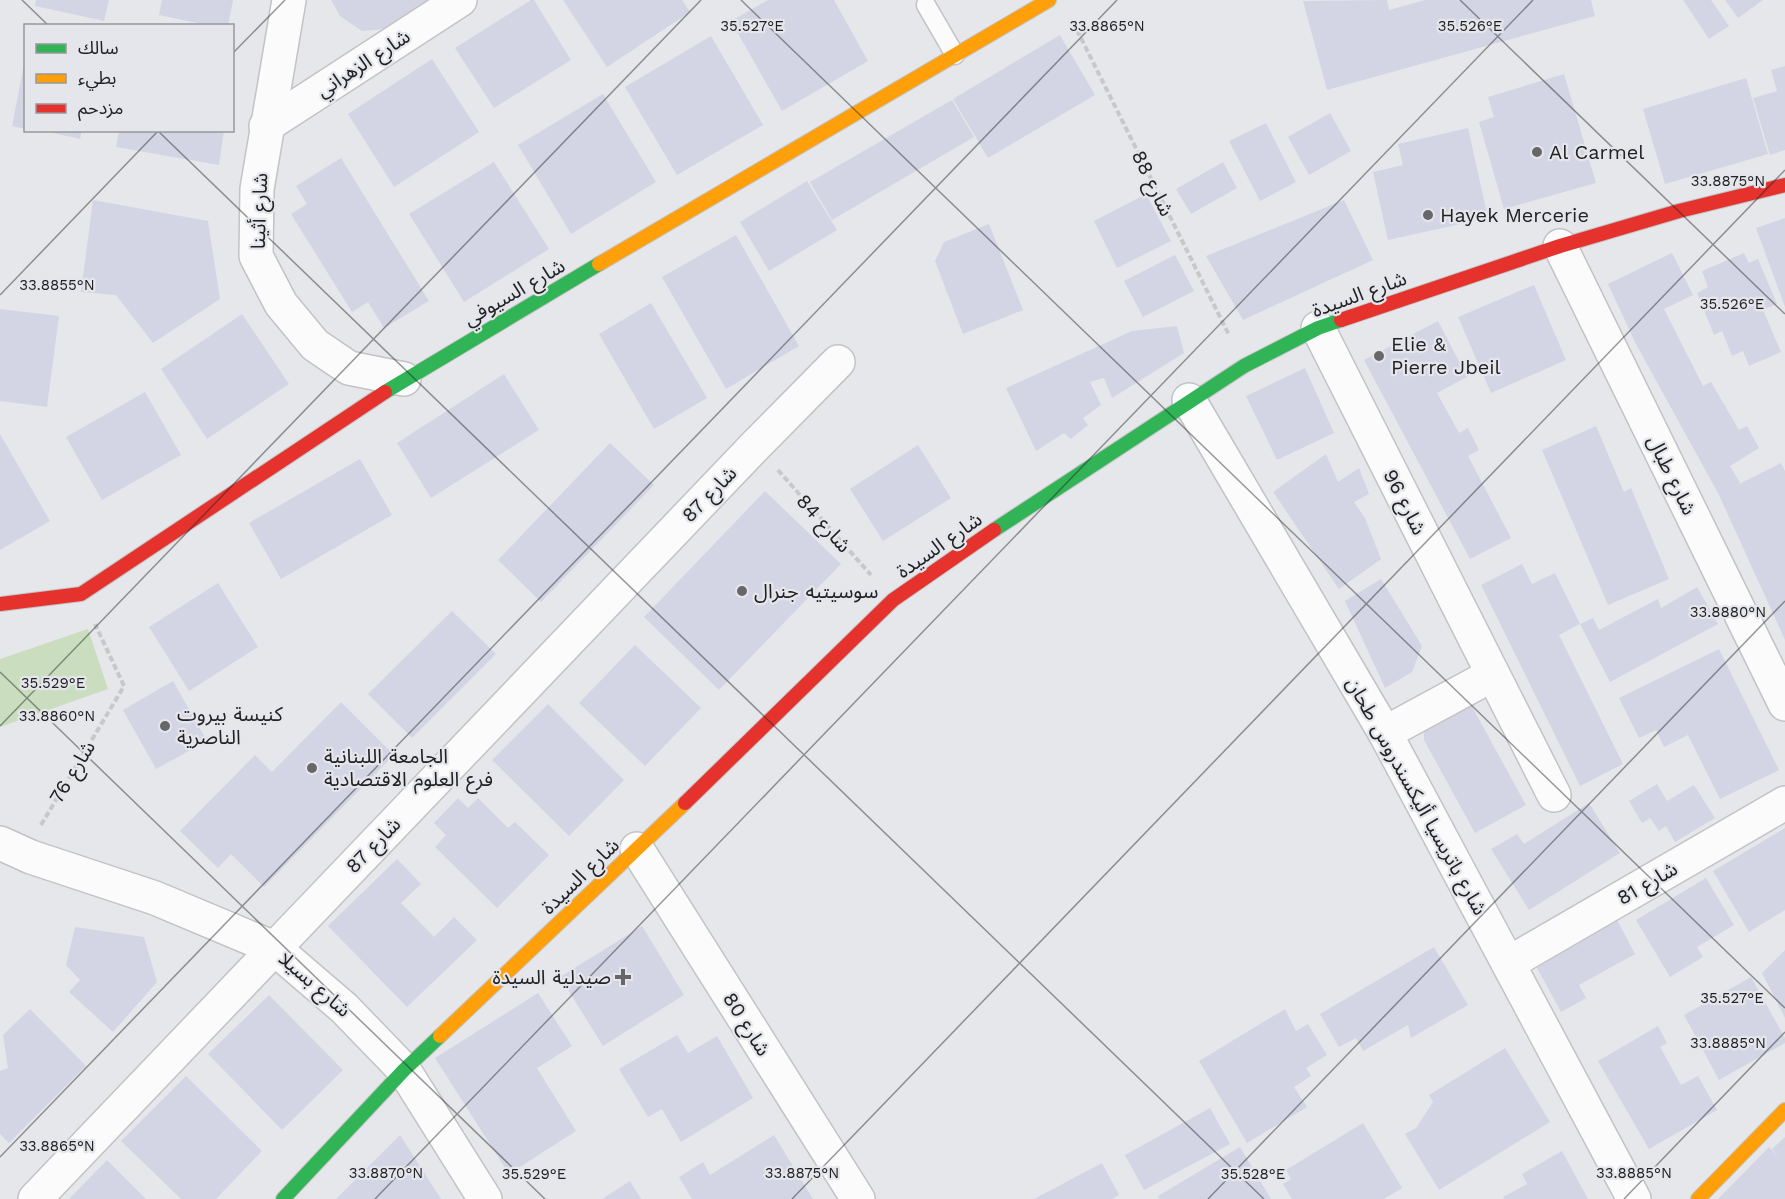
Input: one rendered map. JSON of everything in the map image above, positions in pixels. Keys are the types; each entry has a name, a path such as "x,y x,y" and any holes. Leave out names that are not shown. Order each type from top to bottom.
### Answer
{"street":[{"name":"شارع أثينا","path":"289,0 257,189 256,256 281,304 315,345 349,368 404,379"},
{"name":"شارع الزهراني","path":"267,126 460,0"},
{"name":"شارع السيوفي","path":"0,604 81,594 404,379 1048,0"},
{"name":"شارع السيدة","path":"283,1199 404,1070 762,730 893,600 1189,400 1244,366 1318,328 1560,246 1679,211 1785,185"},
{"name":"شارع طبال","path":"1560,246 1785,704"},
{"name":"شارع 96","path":"1318,328 1554,795"},
{"name":"شارع 87","path":"35,1199 838,362"},
{"name":"شارع باتريسيا أليكسندروس طحان","path":"1189,400 1384,733 1634,1199"},
{"path":"1384,733 1492,675"},
{"name":"شارع 81","path":"1509,963 1785,803"},
{"name":"شارع بسيلا","path":"0,843 30,857 155,898 274,948 344,1008 404,1070 485,1199"},
{"name":"شارع 80","path":"637,849 858,1199"},
{"path":"1698,1199 1785,1110"}],"lane":[{"path":"926,5 955,55"}],"path":[{"name":"شارع 88","path":"1073,21 1244,366"},
{"name":"شارع 84","path":"756,445 893,600"},
{"name":"شارع 76","path":"42,822 124,686 81,594"}],"green space":[{"path":"88,629 108,689 0,727 0,659"}],"building":[{"path":"36,0 109,0 104,21 35,6"},
{"path":"162,0 233,0 228,24 202,24 159,15"},
{"path":"331,0 429,0 386,29 362,31 340,16"},
{"path":"534,0 571,60 494,108 455,48"},
{"path":"563,0 682,0 690,12 607,67"},
{"path":"768,0 834,0 868,61 782,111 731,21"},
{"path":"1387,0 1389,10 1425,0 1591,0 1595,16 1327,90 1303,1"},
{"path":"1683,0 1711,0 1729,26 1709,39"},
{"path":"1725,0 1763,0 1738,18"},
{"path":"1060,35 1095,95 988,158 953,99"},
{"path":"711,36 763,125 677,175 625,87"},
{"path":"432,59 479,132 394,187 348,114"},
{"path":"24,64 24,129 12,126"},
{"path":"1785,66 1785,150 1770,155 1753,98 1777,91 1771,70"},
{"name":"Al Carmel","path":"1564,74 1596,183 1504,209 1479,122 1494,117 1488,97"},
{"path":"1746,78 1768,154 1665,184 1643,109"},
{"path":"603,94 656,182 571,234 518,145"},
{"path":"952,100 974,137 832,220 810,182"},
{"path":"1330,113 1351,151 1309,175 1288,137"},
{"path":"1266,123 1296,182 1260,201 1229,141"},
{"path":"1468,128 1488,218 1388,240 1373,172 1403,165 1398,144"},
{"path":"49,132 82,132 80,139"},
{"path":"119,132 224,132 219,165 116,147"},
{"path":"341,158 429,301 384,328 368,302 352,312 291,214 307,204 296,186"},
{"path":"494,162 549,249 464,302 409,214"},
{"path":"1223,162 1237,188 1191,214 1176,189"},
{"path":"807,181 837,230 769,271 740,222"},
{"path":"1146,194 1171,241 1117,268 1094,221"},
{"path":"93,200 208,221 220,299 153,343 116,295 81,292"},
{"path":"1344,200 1373,260 1243,320 1206,256"},
{"path":"1785,218 1785,307 1756,228"},
{"path":"989,224 1023,310 963,334 935,261 944,242"},
{"path":"736,235 799,346 726,389 662,277"},
{"path":"1672,253 1693,295 1664,309 1703,386 1711,382 1739,430 1747,426 1759,448 1730,466 1740,483 1733,487 1781,463 1785,471 1785,640 1719,495 1636,344 1608,284"},
{"path":"1744,253 1749,263 1758,259 1777,304 1763,310 1781,352 1749,366 1743,351 1732,356 1722,331 1714,335 1697,293 1708,287 1702,271"},
{"path":"1175,255 1194,291 1143,317 1124,281"},
{"path":"1534,285 1566,360 1491,393 1458,317"},
{"path":"651,303 707,398 654,429 599,334"},
{"path":"0,309 59,316 47,407 0,401"},
{"path":"242,314 289,384 207,439 161,369"},
{"path":"1438,321 1467,377 1437,393 1459,433 1468,428 1479,450 1468,456 1511,538 1470,559 1364,360"},
{"path":"1177,326 1184,353 1112,398 1104,378 1090,382 1101,405 1083,418 1088,425 1071,439 1064,433 1036,451 1006,388 1132,331"},
{"path":"1305,368 1334,433 1277,460 1246,396"},
{"path":"504,374 539,430 431,498 397,443"},
{"path":"145,392 181,455 102,500 66,437"},
{"path":"1596,426 1624,492 1631,488 1669,579 1608,605 1542,450"},
{"path":"0,434 50,521 0,550"},
{"path":"610,443 654,485 541,602 498,560"},
{"path":"918,445 951,498 883,541 850,489"},
{"path":"1326,454 1338,482 1359,468 1369,494 1354,502 1365,518 1381,559 1339,589 1273,492"},
{"path":"360,459 392,515 281,579 249,523"},
{"name":"سوسيتيه جنرال","path":"765,491 841,564 719,690 644,617"},
{"path":"1522,564 1532,584 1555,573 1580,624 1559,635 1623,764 1580,786 1481,585"},
{"path":"1381,579 1422,646 1412,672 1385,688 1345,601"},
{"path":"218,583 258,647 189,691 149,627"},
{"path":"1697,587 1718,624 1610,682 1580,624 1593,618 1599,630 1658,599 1661,608"},
{"path":"452,611 496,654 412,738 368,694"},
{"path":"635,645 701,708 645,766 579,703"},
{"path":"1719,649 1779,770 1720,799 1688,735 1664,747 1656,730 1639,738 1619,698"},
{"name":"كنيسة بيروت الناصرية","path":"173,681 207,741 156,769 123,710"},
{"path":"341,702 394,755 264,887 231,854 218,868 180,831 255,755 272,772"},
{"path":"1470,703 1526,805 1475,833 1424,740 1424,728"},
{"path":"548,704 624,780 569,836 492,760"},
{"path":"1657,784 1667,801 1694,785 1715,818 1675,842 1666,826 1659,831 1650,818 1642,823 1629,801"},
{"path":"458,798 468,808 478,798 508,828 515,822 549,855 497,908 435,847 446,835 434,823"},
{"path":"1589,803 1620,853 1529,910 1491,849 1517,834 1524,844"},
{"path":"1785,828 1785,910 1749,932 1713,871"},
{"path":"397,859 421,884 401,903 434,937 454,917 477,940 407,1007 328,926"},
{"path":"1706,878 1734,925 1697,947 1703,957 1670,977 1636,920"},
{"path":"1613,912 1635,954 1579,985 1586,998 1561,1012 1536,966 1540,957"},
{"path":"642,926 684,995 603,1046 560,977"},
{"path":"75,927 144,937 157,982 113,1032 69,992 80,980 66,965"},
{"path":"1434,947 1468,1005 1411,1038 1408,1025 1363,1051 1356,1038 1339,1047 1320,1014"},
{"path":"1785,950 1785,1018 1762,973"},
{"path":"1751,977 1785,1038 1785,1043 1719,1080 1684,1015"},
{"path":"538,993 572,1046 537,1068 576,1131 509,1174 435,1058"},
{"path":"269,995 343,1070 282,1130 208,1054"},
{"path":"30,1009 86,1066 9,1143 0,1134 0,1071 8,1068 3,1035"},
{"path":"1285,1009 1296,1031 1308,1024 1327,1055 1306,1068 1311,1076 1294,1087 1307,1107 1247,1143 1199,1061"},
{"path":"1658,1026 1667,1043 1660,1047 1681,1085 1698,1076 1717,1110 1649,1149 1598,1061"},
{"path":"677,1035 688,1053 717,1036 753,1098 681,1142 662,1109 648,1117 619,1069"},
{"path":"1505,1048 1550,1122 1439,1190 1405,1134 1416,1128 1433,1102 1429,1095"},
{"path":"186,1076 262,1151 216,1199 181,1199 121,1141"},
{"path":"1210,1108 1230,1144 1144,1190 1125,1155"},
{"path":"1363,1123 1402,1188 1384,1199 1292,1199 1283,1184 1291,1179 1286,1170"},
{"path":"400,1135 441,1199 336,1199"},
{"path":"774,1135 813,1199 692,1199 679,1177 703,1162 710,1175"},
{"path":"1785,1137 1785,1199 1718,1199 1769,1147 1780,1158 1772,1149"},
{"path":"1240,1147 1271,1199 1160,1199 1158,1196"},
{"path":"1562,1151 1588,1199 1504,1199 1503,1197 1527,1184 1522,1174"},
{"path":"107,1160 146,1199 69,1199"},
{"path":"1102,1163 1119,1195 1112,1199 1034,1199"},
{"path":"630,1181 641,1199 602,1199"}],"traffic: fast":[{"path":"385,392 599,264"},
{"path":"994,530 1244,366 1318,328 1341,320"},
{"path":"283,1199 404,1070 440,1036"}],"traffic: slow":[{"path":"599,264 1049,0"},
{"path":"440,1036 685,803"},
{"path":"1698,1199 1785,1110"}],"traffic: jam":[{"path":"1341,320 1560,246 1679,211 1785,185"},
{"path":"0,604 81,594 385,392"},
{"path":"685,803 893,600 994,530"}],"place":[{"name":"Al Carmel","path":"1537,152"},
{"name":"Hayek Mercerie","path":"1428,215"},
{"name":"Elie & Pierre Jbeil","path":"1379,356"},
{"name":"سوسيتيه جنرال","path":"742,591"},
{"name":"كنيسة بيروت الناصرية","path":"165,726"},
{"name":"الجامعة اللبنانية فرع العلوم الاقتصادية","path":"312,768"},
{"name":"صيدلية السيدة","path":"623,977"}]}
